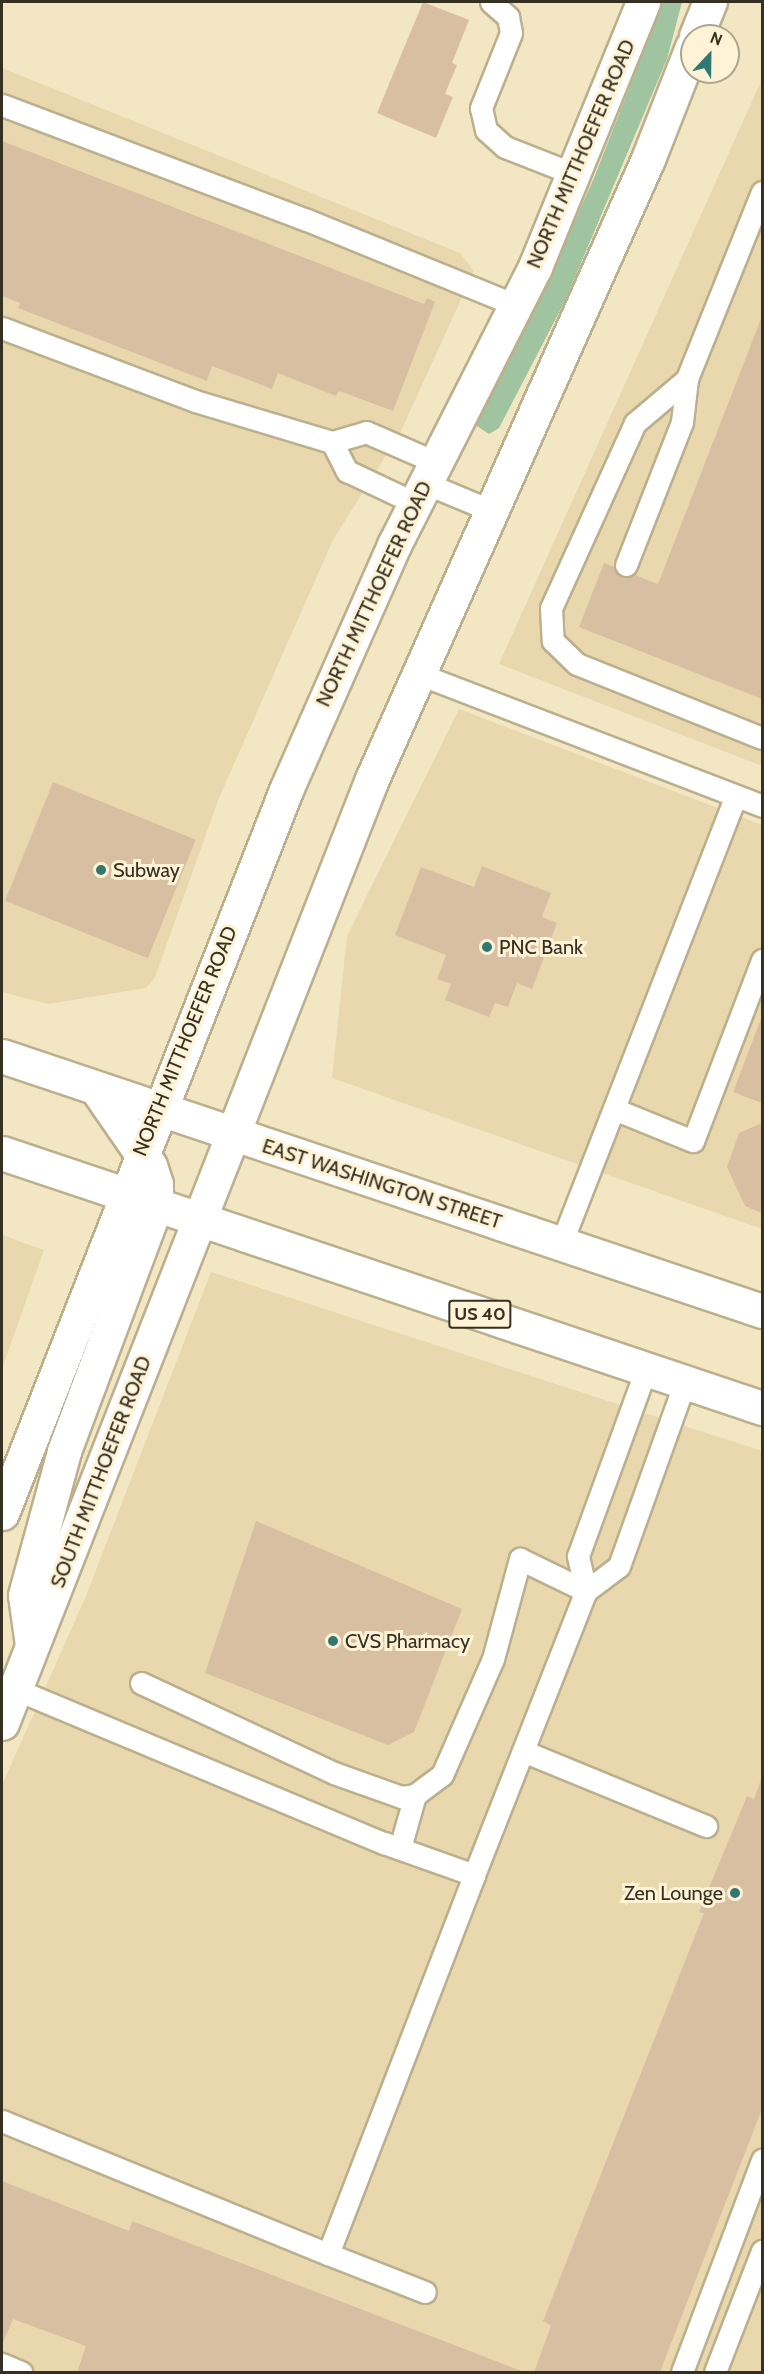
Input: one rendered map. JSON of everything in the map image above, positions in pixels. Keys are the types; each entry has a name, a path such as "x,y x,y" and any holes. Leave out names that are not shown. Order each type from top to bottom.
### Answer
{"main road":[{"name":"NORTH MITTHOEFER ROAD","path":"124,1195 286,790 425,483 515,305 574,174 643,2"},
{"path":"701,24 710,2"},
{"path":"198,1220 230,1133 372,779 648,159 680,78"},
{"name":"EAST WASHINGTON STREET","path":"2,1056 762,1311"},
{"path":"32,1647 25,1595 64,1451 156,1205 156,1184 142,1151 96,1088"},
{"name":"US 40","path":"2,1153 762,1408"},
{"path":"2,1513 124,1195"},
{"name":"SOUTH MITTHOEFER ROAD","path":"2,1723 198,1220"}],"lane":[{"path":"491,2 508,17 511,33 481,108 486,130 505,147 574,174"},
{"path":"2,105 307,220 515,305"},
{"path":"626,565 682,422 687,379 762,192"},
{"path":"2,328 195,401 332,442 366,432 425,483"},
{"path":"687,379 635,423 552,608 553,641 577,664 762,738"},
{"path":"332,442 347,471 425,483 492,511"},
{"path":"419,674 762,806"},
{"path":"561,1244 736,796"},
{"path":"614,1109 693,1141 762,960"},
{"path":"586,1591 578,1556 646,1369"},
{"path":"328,2254 586,1591 619,1566 685,1382"},
{"path":"141,1683 334,1773 401,1797 415,1795 442,1775 493,1659 520,1559 586,1591"},
{"path":"15,1689 400,1848 474,1875"},
{"path":"523,1751 706,1826"},
{"path":"400,1848 415,1795"},
{"path":"2,2121 425,2292"},
{"path":"682,2373 762,2160"},
{"path":"715,2373 762,2251"},
{"path":"2,2364 21,2373"}],"shaded area":[{"path":"2,68 460,253 474,271 400,433 333,540 219,798 155,977 146,988 48,1004 2,992"},
{"path":"762,79 762,766 499,664"},
{"path":"459,709 762,825 762,1229 332,1078 347,936"},
{"path":"2,1235 44,1250 2,1369"},
{"path":"211,1272 762,1451 762,2372 2,2372 2,1785 86,1596"}],"green space":[{"path":"663,2 682,2 667,59 565,301 499,428 489,434 474,424 554,267 594,178"}],"building":[{"path":"423,2 469,20 452,63 457,65 445,94 453,97 436,138 377,113"},
{"path":"2,141 424,304 427,298 435,302 393,411 339,391 336,396 278,373 272,389 212,366 207,381 18,308 20,303 2,296"},
{"path":"762,316 762,699 579,627 604,563 658,584"},
{"name":"Subway","path":"53,782 196,840 148,958 5,901"},
{"name":"PNC Bank","path":"482,866 551,893 542,917 557,923 532,989 517,983 508,1007 495,1003 489,1017 445,1000 451,984 437,979 446,955 395,935 421,867 474,887"},
{"path":"762,1016 762,1103 733,1092"},
{"path":"762,1123 762,1213 745,1206 727,1167 739,1133"},
{"name":"CVS Pharmacy","path":"256,1521 462,1609 414,1732 388,1745 205,1673"},
{"path":"762,1777 762,2109 660,2372 534,2372 551,2326 543,2321 704,1913 699,1912 747,1796 754,1799"},
{"path":"2,2181 129,2231 132,2221 524,2372 77,2372 86,2346 13,2319 2,2345"}],"place":[{"name":"Subway","path":"101,870"},
{"name":"PNC Bank","path":"487,947"},
{"name":"CVS Pharmacy","path":"333,1641"},
{"name":"Zen Lounge","path":"735,1893"}]}
